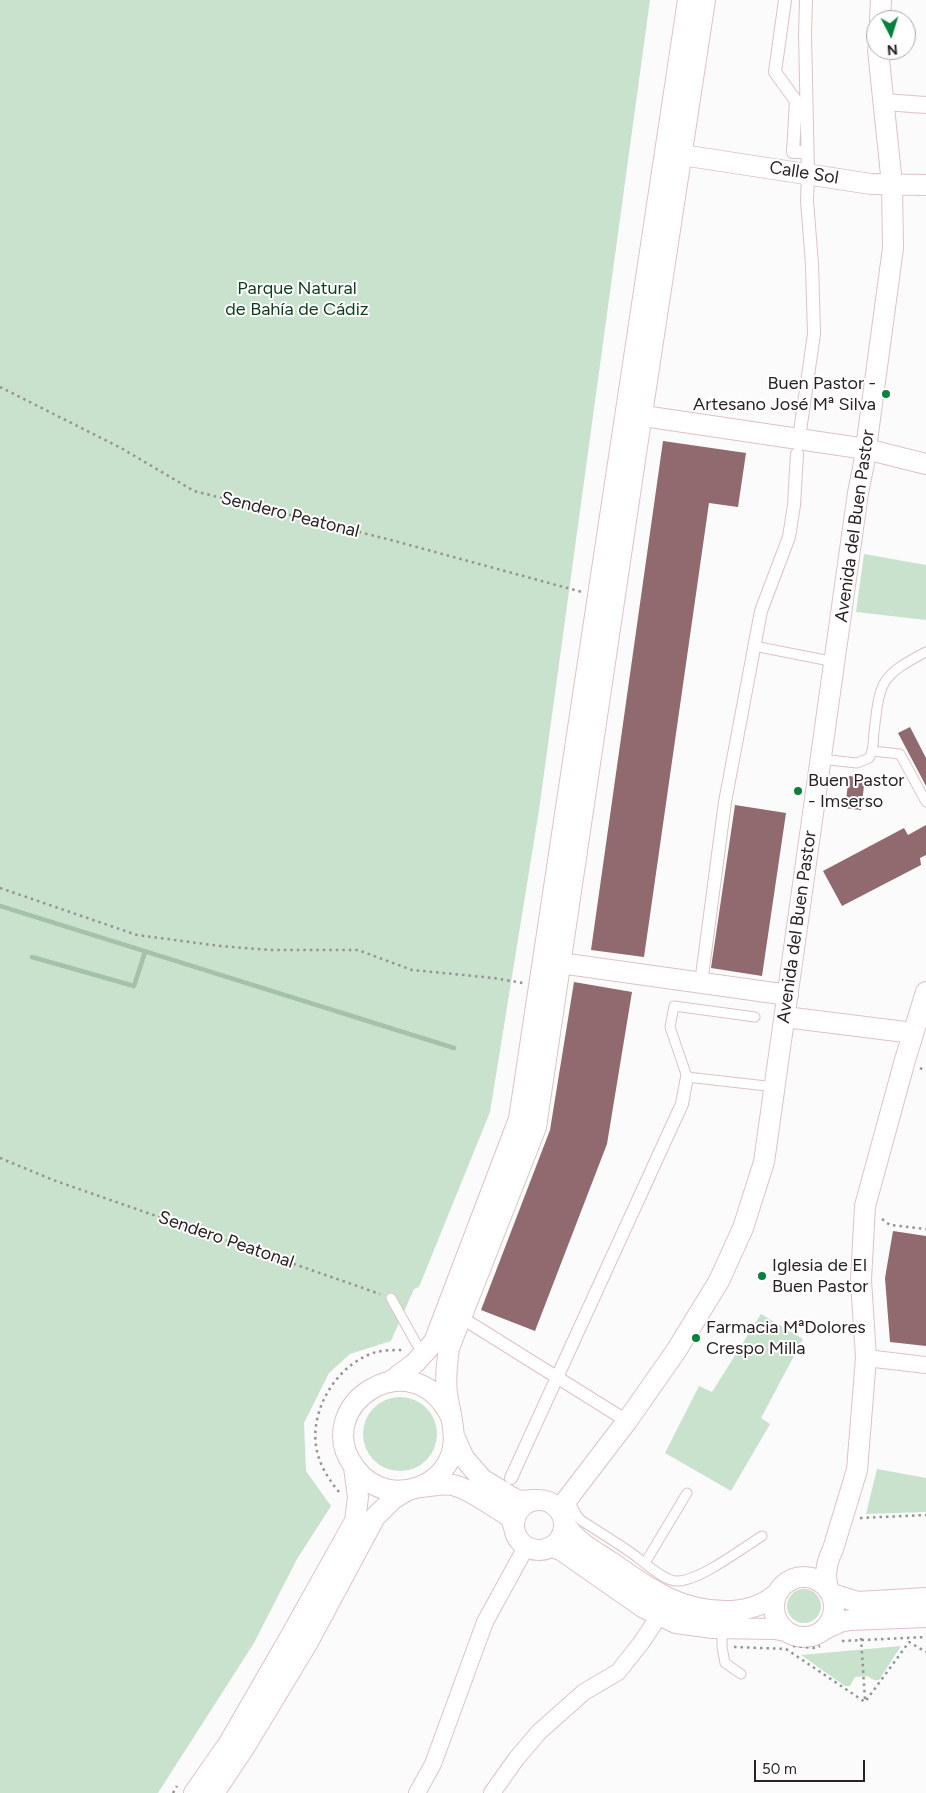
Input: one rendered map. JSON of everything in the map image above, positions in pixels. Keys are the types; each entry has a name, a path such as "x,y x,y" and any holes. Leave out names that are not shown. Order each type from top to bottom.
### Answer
{"street":[{"path":"688,0 634,415 536,1127 449,1348 446,1370 447,1392 455,1438 464,1458 482,1479 513,1498 548,1501 564,1510 573,1536 646,1586 671,1600 690,1607 711,1611 736,1611 755,1607 768,1602 785,1583 800,1576 819,1562 827,1561"},
{"path":"391,1381 408,1370 421,1348 434,1342 519,1119 540,983 590,594 634,415 682,155 705,0"},
{"path":"786,0 775,72 796,101 793,152 807,152"},
{"path":"701,983 726,802 754,646 761,611 788,537 794,505 798,446 814,334 812,264 806,201 808,173 806,0"},
{"name":"Avenida del Buen Pastor","path":"564,1510 676,1351 719,1280 743,1228 764,1162 786,1017 820,759 866,449 893,248 892,184 879,60"},
{"path":"882,102 926,105"},
{"name":"Calle Sol","path":"682,155 871,184 926,185"},
{"path":"634,415 798,446 866,449 926,464"},
{"path":"560,963 788,995"},
{"path":"823,1630 832,1618 834,1610 826,1577 827,1561 857,1470 866,1358 861,1280 865,1206 926,992"},
{"path":"786,1017 913,1033"},
{"path":"511,1478 682,1104 687,1077"},
{"path":"462,1318 627,1420"},
{"path":"866,1358 926,1364"},
{"path":"451,1417 440,1398 423,1386 402,1380 380,1384 362,1395 349,1412 345,1422 344,1444 347,1454 354,1467 366,1480 386,1489 413,1489 438,1485 452,1485 464,1489 506,1514 511,1519 519,1540 526,1547 538,1550 552,1547 561,1550 644,1608 676,1623 727,1628 776,1629 793,1635 808,1637 840,1622 926,1617"},
{"path":"214,1793 244,1748 308,1642 375,1517 393,1499 437,1476 450,1459 455,1438"},
{"path":"186,1789 228,1743 293,1632 355,1520 358,1497 354,1467"},
{"path":"514,1527 514,1520 521,1507 534,1500"},
{"path":"552,1547 562,1537 564,1510"},
{"path":"417,1793 433,1764 485,1622 526,1547"},
{"path":"800,1576 815,1578 830,1591 858,1602 926,1598"},
{"path":"775,1595 774,1611 776,1619 786,1631"},
{"path":"492,1793 516,1759 539,1732 584,1692 618,1672 659,1616"}],"lane":[{"path":"754,646 835,662"},
{"path":"820,759 862,763 869,758 872,751 882,685 890,673 926,652"},
{"path":"872,751 900,754 926,802"},
{"path":"755,1017 674,1006 670,1027 687,1077 775,1087"},
{"path":"391,1298 421,1348"},
{"path":"645,1563 686,1493"},
{"path":"564,1510 573,1507 575,1516 664,1577 676,1582 704,1572 762,1536"},
{"path":"727,1628 722,1647 725,1663 741,1674"}],"path":[{"name":"Sendero Peatonal","path":"0,387 121,448 194,491 391,540 590,594"},
{"path":"583,582 590,594"},
{"path":"0,888 137,935 220,946 271,950 358,950 412,970 494,978 523,983 540,983"},
{"name":"Sendero Peatonal","path":"0,1158 63,1183 391,1298"},
{"path":"865,1206 890,1225 926,1229"},
{"path":"340,1493 331,1483 318,1454 316,1427 322,1404 331,1387 340,1375 366,1356 384,1350 421,1348"},
{"path":"842,1519 926,1515"},
{"path":"860,1620 865,1702"},
{"path":"727,1628 734,1648 786,1649 865,1702"},
{"path":"865,1702 909,1642 926,1652"},
{"path":"173,1793 186,1789"}],"green space":[{"name":"Parque Natural de Bahía de Cádiz","path":"0,0 650,0 539,810 490,1112 419,1287 414,1289 391,1341 350,1354 329,1373 304,1423 306,1471 331,1506 297,1559 254,1643 158,1793 0,1793"},
{"path":"864,554 926,565 926,620 856,612"},
{"path":"761,1314 803,1339 761,1418 770,1424 731,1491 665,1453 699,1386 712,1392"},
{"path":"400,1397 421,1403 431,1413 437,1434 431,1455 421,1465 400,1471 379,1465 369,1455 363,1434 369,1413 379,1403"},
{"path":"877,1469 926,1478 926,1512 866,1514"},
{"path":"804,1589 811,1590 816,1594 820,1599 820,1613 816,1618 811,1622 804,1623 797,1622 792,1618 788,1613 787,1606 788,1599 792,1594 797,1590"},
{"path":"901,1646 879,1680 874,1680 867,1676 855,1677 850,1686 845,1686 801,1655"}],"building":[{"path":"663,441 746,453 738,507 709,503 644,957 591,950"},
{"path":"910,727 926,758 926,786 898,733"},
{"path":"849,776 865,778 861,810 845,808"},
{"path":"735,805 786,813 762,976 711,968"},
{"path":"926,825 926,855 920,858 921,865 842,906 823,871 904,828 908,835"},
{"path":"574,982 632,992 607,1144 535,1331 481,1310 550,1130"},
{"path":"893,1231 926,1236 926,1346 890,1342 885,1278"}],"waterway":[{"path":"0,906 454,1048"},
{"path":"32,957 134,986 145,952"}],"place":[{"name":"Buen Pastor - Artesano José Mª Silva","path":"886,394"},
{"name":"Buen Pastor - Imserso","path":"798,791"},
{"name":"Iglesia de El Buen Pastor","path":"762,1276"},
{"name":"Farmacia MªDolores Crespo Milla","path":"696,1338"}]}
